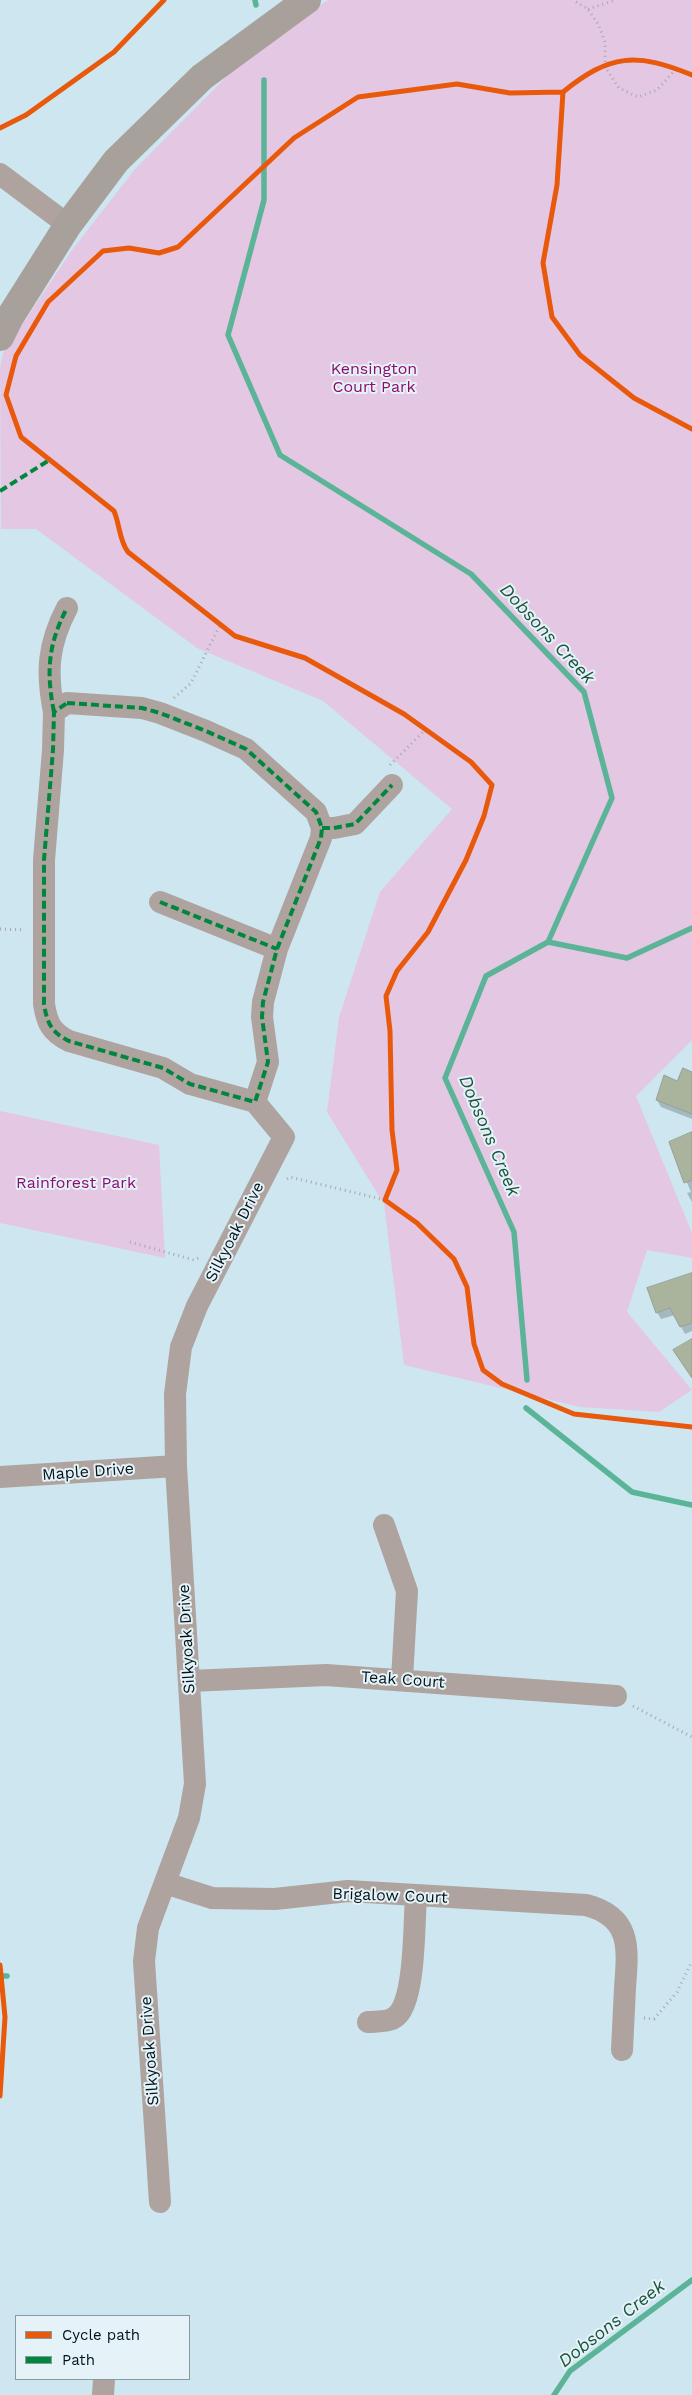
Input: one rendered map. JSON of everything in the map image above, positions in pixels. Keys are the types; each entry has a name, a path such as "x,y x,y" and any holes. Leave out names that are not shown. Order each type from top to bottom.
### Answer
{"main road":[{"path":"0,337 10,317 68,225 116,161 202,77 307,0"}],"street":[{"path":"0,174 68,225"},
{"path":"54,712 67,703 142,708 160,713 246,749 316,812 322,828 321,838 277,949 263,1002 262,1017 268,1062 255,1102 190,1084 163,1068 69,1040 55,1034 48,1025 44,1004 44,860 54,750 54,712 50,691 49,655 55,630 67,608"},
{"path":"322,828 355,824 392,785"},
{"path":"160,902 277,949"},
{"name":"Silkyoak Drive","path":"160,2202 144,1961 148,1928 189,1818 195,1784 176,1466 175,1394 181,1347 197,1306 284,1137 255,1102"},
{"name":"Maple Drive","path":"0,1477 176,1466"},
{"path":"384,1525 407,1591 402,1680"},
{"name":"Teak Court","path":"190,1680 326,1675 616,1696"},
{"name":"Brigalow Court","path":"165,1883 212,1898 275,1899 348,1891 586,1905 603,1910 614,1918 624,1932 628,1949 624,2018"},
{"path":"368,2022 389,2021 400,2013 409,1992 416,1896"},
{"path":"622,2050 624,2018"},
{"path":"103,2395 104,2380"}],"path":[{"path":"0,128 26,115 114,52 164,0"},
{"path":"588,9 616,0"},
{"path":"576,2 588,9 598,24 605,42 605,67 619,88 638,97 656,90 676,69"},
{"path":"563,92 587,73 626,59 652,61 692,75"},
{"path":"160,713 190,683 220,625"},
{"path":"282,1182 290,1177 385,1200"},
{"path":"130,1242 194,1260 203,1254"},
{"path":"616,1696 692,1737"},
{"path":"624,2018 654,2019 677,1992 692,1961"}],"green space":[{"name":"Kensington Court Park","path":"328,0 692,0 692,1040 636,1096 692,1233 692,1258 647,1250 627,1312 692,1390 659,1412 580,1407 404,1365 384,1204 327,1112 339,1017 380,892 452,809 323,701 197,648 36,529 1,529 0,368 3,353 72,250 135,169 249,54"},
{"name":"Rainforest Park","path":"0,1111 159,1145 165,1258 0,1223"}],"building":[{"path":"683,1068 692,1072 692,1114 656,1100 664,1075 677,1081"},
{"path":"692,1132 692,1180 684,1183 669,1142"},
{"path":"692,1273 692,1323 680,1327 670,1308 656,1313 647,1288"},
{"path":"692,1339 692,1378 673,1350"}],"waterway":[{"name":"Dobsons Creek","path":"255,0 256,5"},
{"name":"Dobsons Creek","path":"264,80 264,200 228,335 280,455 471,574 584,692 612,798 548,942 486,976 445,1078 514,1232 527,1380"},
{"path":"548,942 627,958 692,928"},
{"name":"Dobsons Creek","path":"526,1408 632,1492 692,1505"},
{"path":"0,1976 7,1976"},
{"name":"Dobsons Creek","path":"554,2395 570,2371 692,2280"}],"marked path":[{"path":"0,491 51,459"},
{"path":"54,712 51,698 50,658 56,634 67,608"},
{"path":"67,703 142,708 206,731 246,749 316,812 322,828 321,838 277,949 263,1002 262,1017 268,1062 255,1102 190,1084 163,1068 69,1041 58,1034 48,1022 44,1004 44,860 53,750 54,712 67,703"},
{"path":"322,828 355,824 392,785"},
{"path":"160,902 277,949"}],"cycle path":[{"path":"0,128 26,115 114,52 164,0"},
{"path":"563,92 595,70 624,61 639,60 655,63 692,75"},
{"path":"692,429 634,398 580,355 552,317 543,263 557,185 563,92 510,93 457,84 358,97 294,138 178,247 159,253 129,248 103,251 48,302 16,356 6,395 21,437 114,511 123,542 128,552 235,636 305,658 404,714 471,762 492,785 484,816 466,860 428,932 397,971 386,996 390,1031 392,1130 397,1170 385,1200 417,1223 454,1259 467,1287 474,1344 483,1370 502,1384 574,1414 692,1427"},
{"path":"0,1965 5,2017 0,2096"}]}
